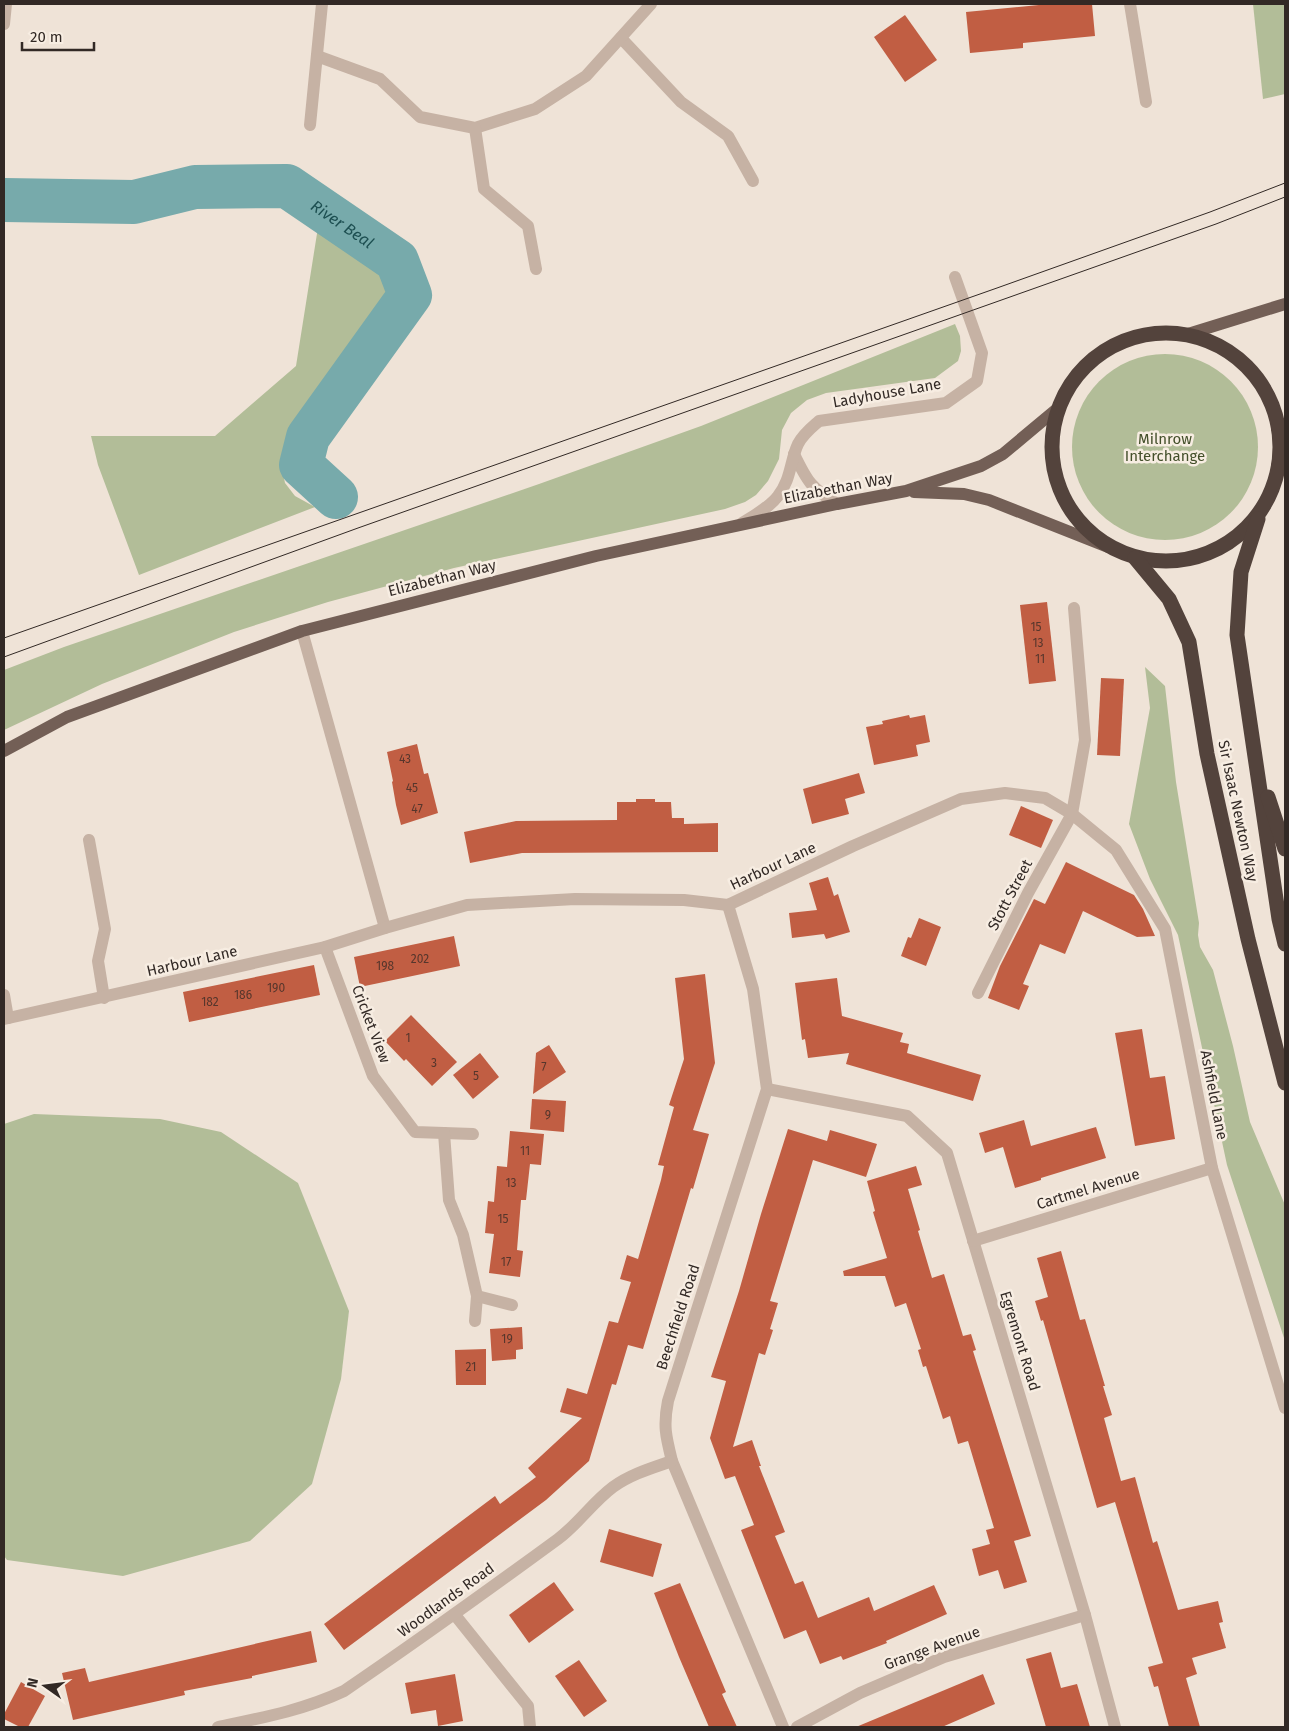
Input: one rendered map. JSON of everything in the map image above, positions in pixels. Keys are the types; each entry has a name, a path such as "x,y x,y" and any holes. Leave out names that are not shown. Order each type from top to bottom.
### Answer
{"highway":[{"path":"1156,333 1188,334 1218,345 1245,364 1265,389 1277,419 1280,451 1275,482 1261,511 1242,533 1219,549 1192,559 1163,562 1135,558 1108,547 1083,527 1064,501 1053,471 1051,439 1058,408 1073,379 1096,356 1124,340 1156,333"},
{"name":"Sir Isaac Newton Way","path":"1261,511 1241,572 1237,635 1279,919 1285,944"},
{"name":"Sir Isaac Newton Way","path":"1135,558 1169,599 1189,642 1207,754 1248,939 1285,1083"},
{"path":"1254,758 1285,849"}],"main road":[{"path":"1188,334 1285,304"},
{"name":"Elizabethan Way","path":"4,752 67,717 302,631 596,556 741,524 906,491 981,466 1003,454 1058,408"},
{"path":"1280,451 1285,435"},
{"name":"Elizabethan Way","path":"906,491 964,494 989,500 1108,547"}],"street":[{"path":"4,24 6,4"},
{"path":"310,125 322,4"},
{"path":"317,56 380,79 420,117 475,128 535,109 586,76 651,4"},
{"path":"1130,4 1146,102"},
{"path":"621,38 681,102 728,136 753,181"},
{"path":"475,128 484,189 528,226 536,269"},
{"name":"Ladyhouse Lane","path":"741,524 771,504 779,495 791,470 794,454 799,443 808,430 820,421 946,403 978,381 982,353 955,277"},
{"path":"794,454 808,481 820,493 837,504"},
{"path":"1072,814 1085,740 1074,608"},
{"path":"302,631 385,928"},
{"name":"Harbour Lane","path":"6,1018 104,998 324,947 467,905 574,899 684,900 728,905 853,846 961,799 1005,793 1045,798 1072,814"},
{"name":"Stott Street","path":"978,993 1028,893 1072,814"},
{"name":"Ashfield Lane","path":"1072,814 1116,850 1165,929 1212,1168 1285,1408"},
{"path":"89,840 105,929 98,961 104,998"},
{"name":"Beechfield Road","path":"728,905 752,989 767,1089 668,1401 665,1431 672,1461 783,1727"},
{"name":"Cricket View","path":"324,947 373,1076 415,1132 473,1134"},
{"path":"4,995 6,1018"},
{"name":"Egremont Road","path":"767,1089 908,1116 946,1153 1085,1615 1115,1727"},
{"path":"444,1133 449,1200 463,1235 477,1296 475,1321"},
{"name":"Cartmel Avenue","path":"973,1241 1212,1168"},
{"path":"477,1296 512,1305"},
{"name":"Woodlands Road","path":"218,1727 302,1708 331,1698 344,1691 563,1536 616,1485 634,1475 672,1461"},
{"path":"455,1614 528,1706 530,1727"},
{"name":"Grange Avenue","path":"797,1727 860,1693 944,1657 1085,1615"}],"green space":[{"path":"1253,4 1285,4 1285,94 1263,99"},
{"path":"319,221 388,264 397,284 395,300 307,412 288,448 282,468 285,483 295,496 315,507 139,575 98,465 91,436 215,436 296,366"},
{"path":"955,324 960,336 961,351 958,361 935,378 826,393 807,400 791,413 782,430 779,459 768,481 756,495 745,502 725,509 454,568 328,602 234,632 102,684 4,730 4,670 64,647 539,484 701,426"},
{"name":"Milnrow Interchange","path":"1156,354 1174,354 1201,361 1231,381 1251,411 1258,438 1258,456 1251,483 1231,513 1201,533 1174,540 1156,540 1138,536 1121,529 1106,519 1093,506 1083,491 1076,474 1072,456 1072,438 1076,420 1083,403 1093,388 1106,375 1121,365 1138,358"},
{"path":"1145,667 1165,686 1176,782 1199,923 1200,947 1213,970 1250,1122 1285,1205 1285,1341 1227,1165 1178,935 1150,879 1129,824 1150,708"},
{"path":"34,1114 160,1119 221,1132 298,1183 349,1311 341,1379 312,1484 250,1541 123,1576 7,1560 4,1556 4,1124"}],"building":[{"path":"1049,4 1092,4 1095,36 1023,43 1023,48 970,53 966,12"},
{"path":"905,15 937,60 905,82 874,37"},
{"path":"1047,602 1056,681 1029,684 1020,605"},
{"path":"1101,678 1124,679 1120,756 1097,755"},
{"path":"909,715 910,718 925,715 930,742 916,745 918,756 874,765 866,727 883,724 882,721"},
{"path":"417,744 424,774 428,773 438,813 401,825 387,752"},
{"path":"859,773 865,793 845,799 849,814 812,824 803,789"},
{"path":"636,799 655,799 655,802 671,802 672,818 684,818 684,824 718,823 718,852 522,853 470,863 464,832 516,821 617,820 617,802 636,802"},
{"path":"1021,806 1053,820 1041,848 1009,835"},
{"path":"1066,862 1134,895 1143,909 1155,936 1137,937 1083,911 1065,954 1040,944 1023,984 1029,986 1019,1010 988,998 1000,966 1034,899 1045,904"},
{"path":"828,877 834,896 838,894 850,932 826,939 824,934 792,938 789,913 817,910 809,883"},
{"path":"919,918 941,927 926,966 901,956 908,937 911,938"},
{"path":"454,936 460,966 360,987 354,957"},
{"path":"314,965 320,995 189,1022 183,992"},
{"path":"705,974 715,1063 693,1130 709,1134 643,1349 628,1345 616,1385 612,1384 589,1461 546,1500 344,1650 324,1624 495,1496 500,1504 536,1477 528,1468 582,1418 560,1412 567,1388 587,1394 609,1321 618,1323 631,1282 620,1279 627,1255 638,1259 664,1166 658,1165 674,1107 669,1105 684,1059 675,978"},
{"path":"837,978 842,1016 903,1033 900,1042 909,1044 907,1053 981,1075 973,1101 846,1064 849,1053 808,1058 805,1039 802,1040 795,983"},
{"path":"411,1015 457,1062 432,1086 406,1059 404,1061 385,1041"},
{"path":"1142,1029 1150,1078 1165,1076 1175,1139 1135,1146 1115,1033"},
{"path":"549,1045 566,1072 533,1094 536,1053"},
{"path":"480,1053 499,1077 473,1099 453,1075"},
{"path":"532,1099 566,1101 564,1132 530,1129"},
{"path":"1024,1120 1031,1146 1096,1127 1106,1158 1015,1188 1003,1147 985,1153 979,1133"},
{"path":"788,1129 827,1141 830,1130 877,1144 866,1177 813,1160 770,1301 778,1303 770,1329 773,1330 765,1355 759,1353 733,1447 752,1440 761,1466 759,1466 785,1532 775,1536 795,1584 803,1581 818,1618 869,1597 874,1611 934,1585 947,1614 886,1641 887,1643 843,1660 841,1656 820,1664 806,1630 784,1639 741,1530 754,1525 735,1476 725,1479 710,1438 726,1381 711,1377"},
{"path":"510,1131 544,1134 541,1165 530,1164 526,1200 521,1200 517,1250 523,1251 520,1277 489,1273 494,1234 485,1233 488,1201 494,1202 497,1166 507,1167"},
{"path":"916,1166 922,1185 908,1189 932,1278 944,1274 963,1336 971,1334 976,1350 973,1351 1031,1536 1014,1541 1027,1582 1004,1589 998,1570 979,1576 972,1549 990,1544 986,1530 994,1528 968,1441 958,1444 950,1416 943,1419 926,1366 923,1367 918,1350 921,1349 906,1303 895,1307 885,1276 844,1276 843,1271 887,1258 873,1212 875,1211 867,1181"},
{"path":"1061,1251 1080,1320 1085,1319 1105,1386 1103,1386 1112,1415 1104,1418 1121,1481 1135,1477 1153,1543 1157,1541 1178,1610 1218,1601 1223,1622 1219,1623 1226,1648 1192,1658 1197,1674 1186,1678 1200,1727 1169,1727 1158,1686 1154,1687 1148,1667 1163,1663 1115,1502 1097,1508 1043,1320 1041,1321 1035,1301 1048,1297 1037,1258"},
{"path":"522,1327 523,1349 516,1350 516,1359 492,1361 490,1329"},
{"path":"486,1349 486,1385 456,1385 455,1350"},
{"path":"609,1529 662,1544 653,1577 600,1562"},
{"path":"554,1582 574,1610 529,1643 509,1615"},
{"path":"680,1583 726,1692 722,1694 737,1727 709,1727 679,1657 654,1593"},
{"path":"311,1631 317,1662 252,1676 252,1678 184,1691 185,1695 73,1720 62,1673 85,1668 89,1682"},
{"path":"1051,1652 1061,1688 1077,1684 1090,1727 1046,1727 1026,1659"},
{"path":"579,1660 607,1701 584,1717 555,1676"},
{"path":"455,1674 463,1721 438,1726 436,1710 411,1714 405,1683"},
{"path":"983,1674 995,1704 942,1727 856,1727"},
{"path":"21,1682 45,1696 28,1727 20,1727 4,1719 4,1714"}],"waterway":[{"name":"River Beal","path":"4,200 134,202 195,187 287,186 397,261 410,295 308,437 301,465 336,497"}],"tram line":[{"path":"4,638 997,288 1210,212 1285,183"},
{"path":"4,657 358,528 1216,224 1285,197"}]}
